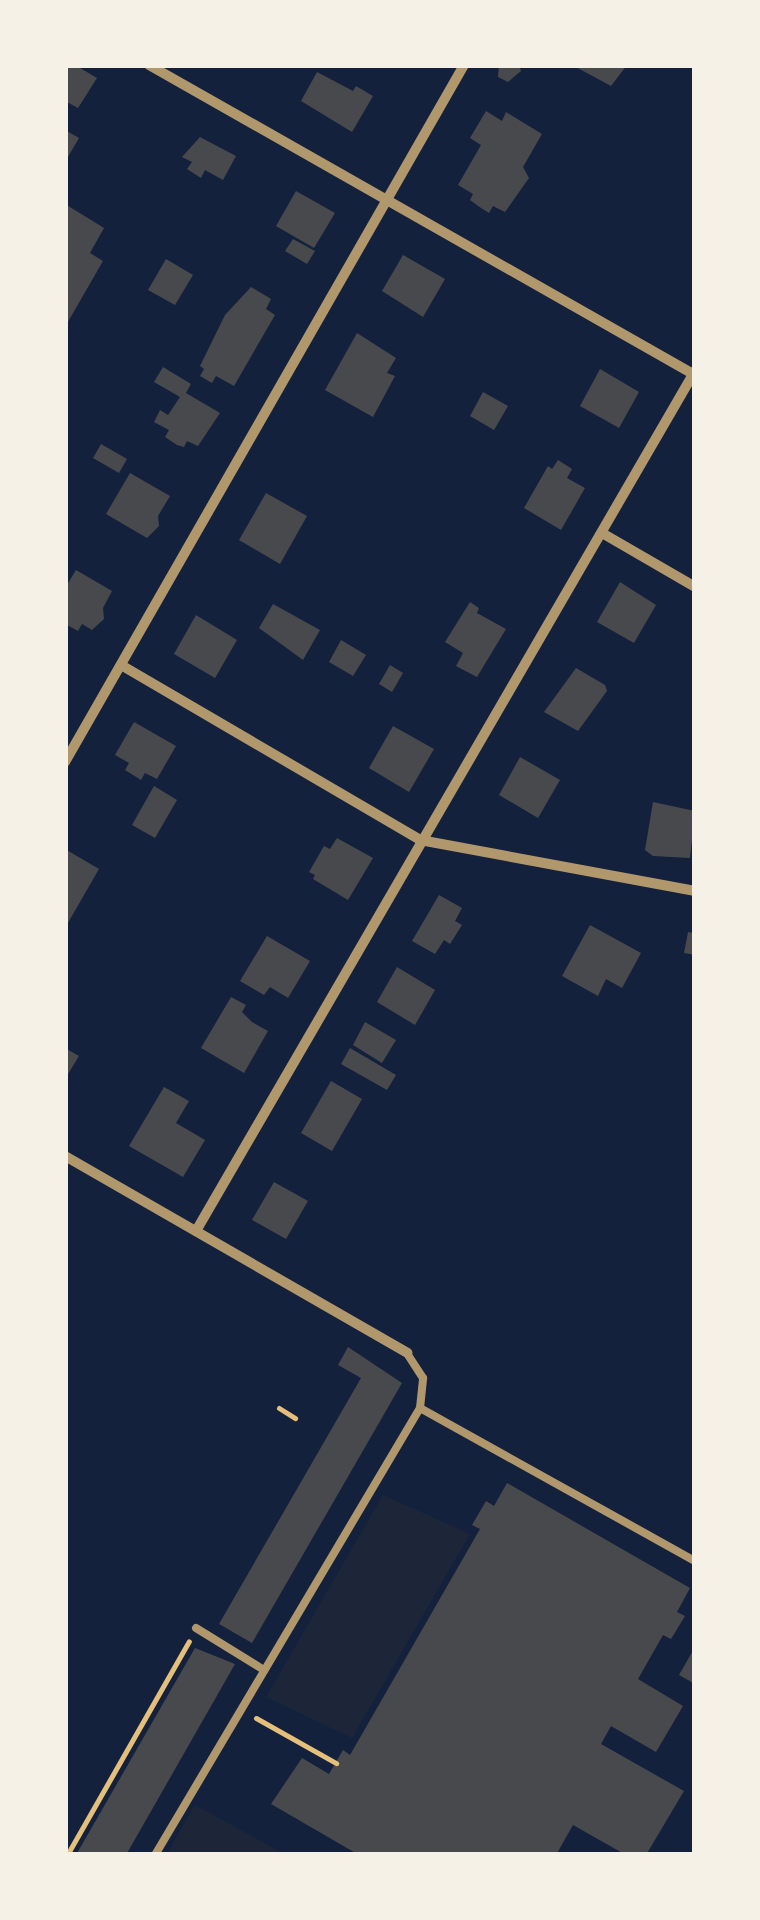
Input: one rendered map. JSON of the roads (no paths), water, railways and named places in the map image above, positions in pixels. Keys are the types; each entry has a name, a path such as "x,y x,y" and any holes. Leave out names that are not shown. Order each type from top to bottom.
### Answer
{"street":[{"path":"149,65 694,373 196,1231"},
{"path":"65,762 464,65"},
{"path":"602,533 695,587"},
{"path":"121,665 420,840 695,891"},
{"path":"65,1156 408,1352"}],"lane":[{"path":"155,1855 420,1408 422,1378 408,1352"},
{"path":"420,1408 695,1562"},
{"path":"196,1628 264,1670"}]}
